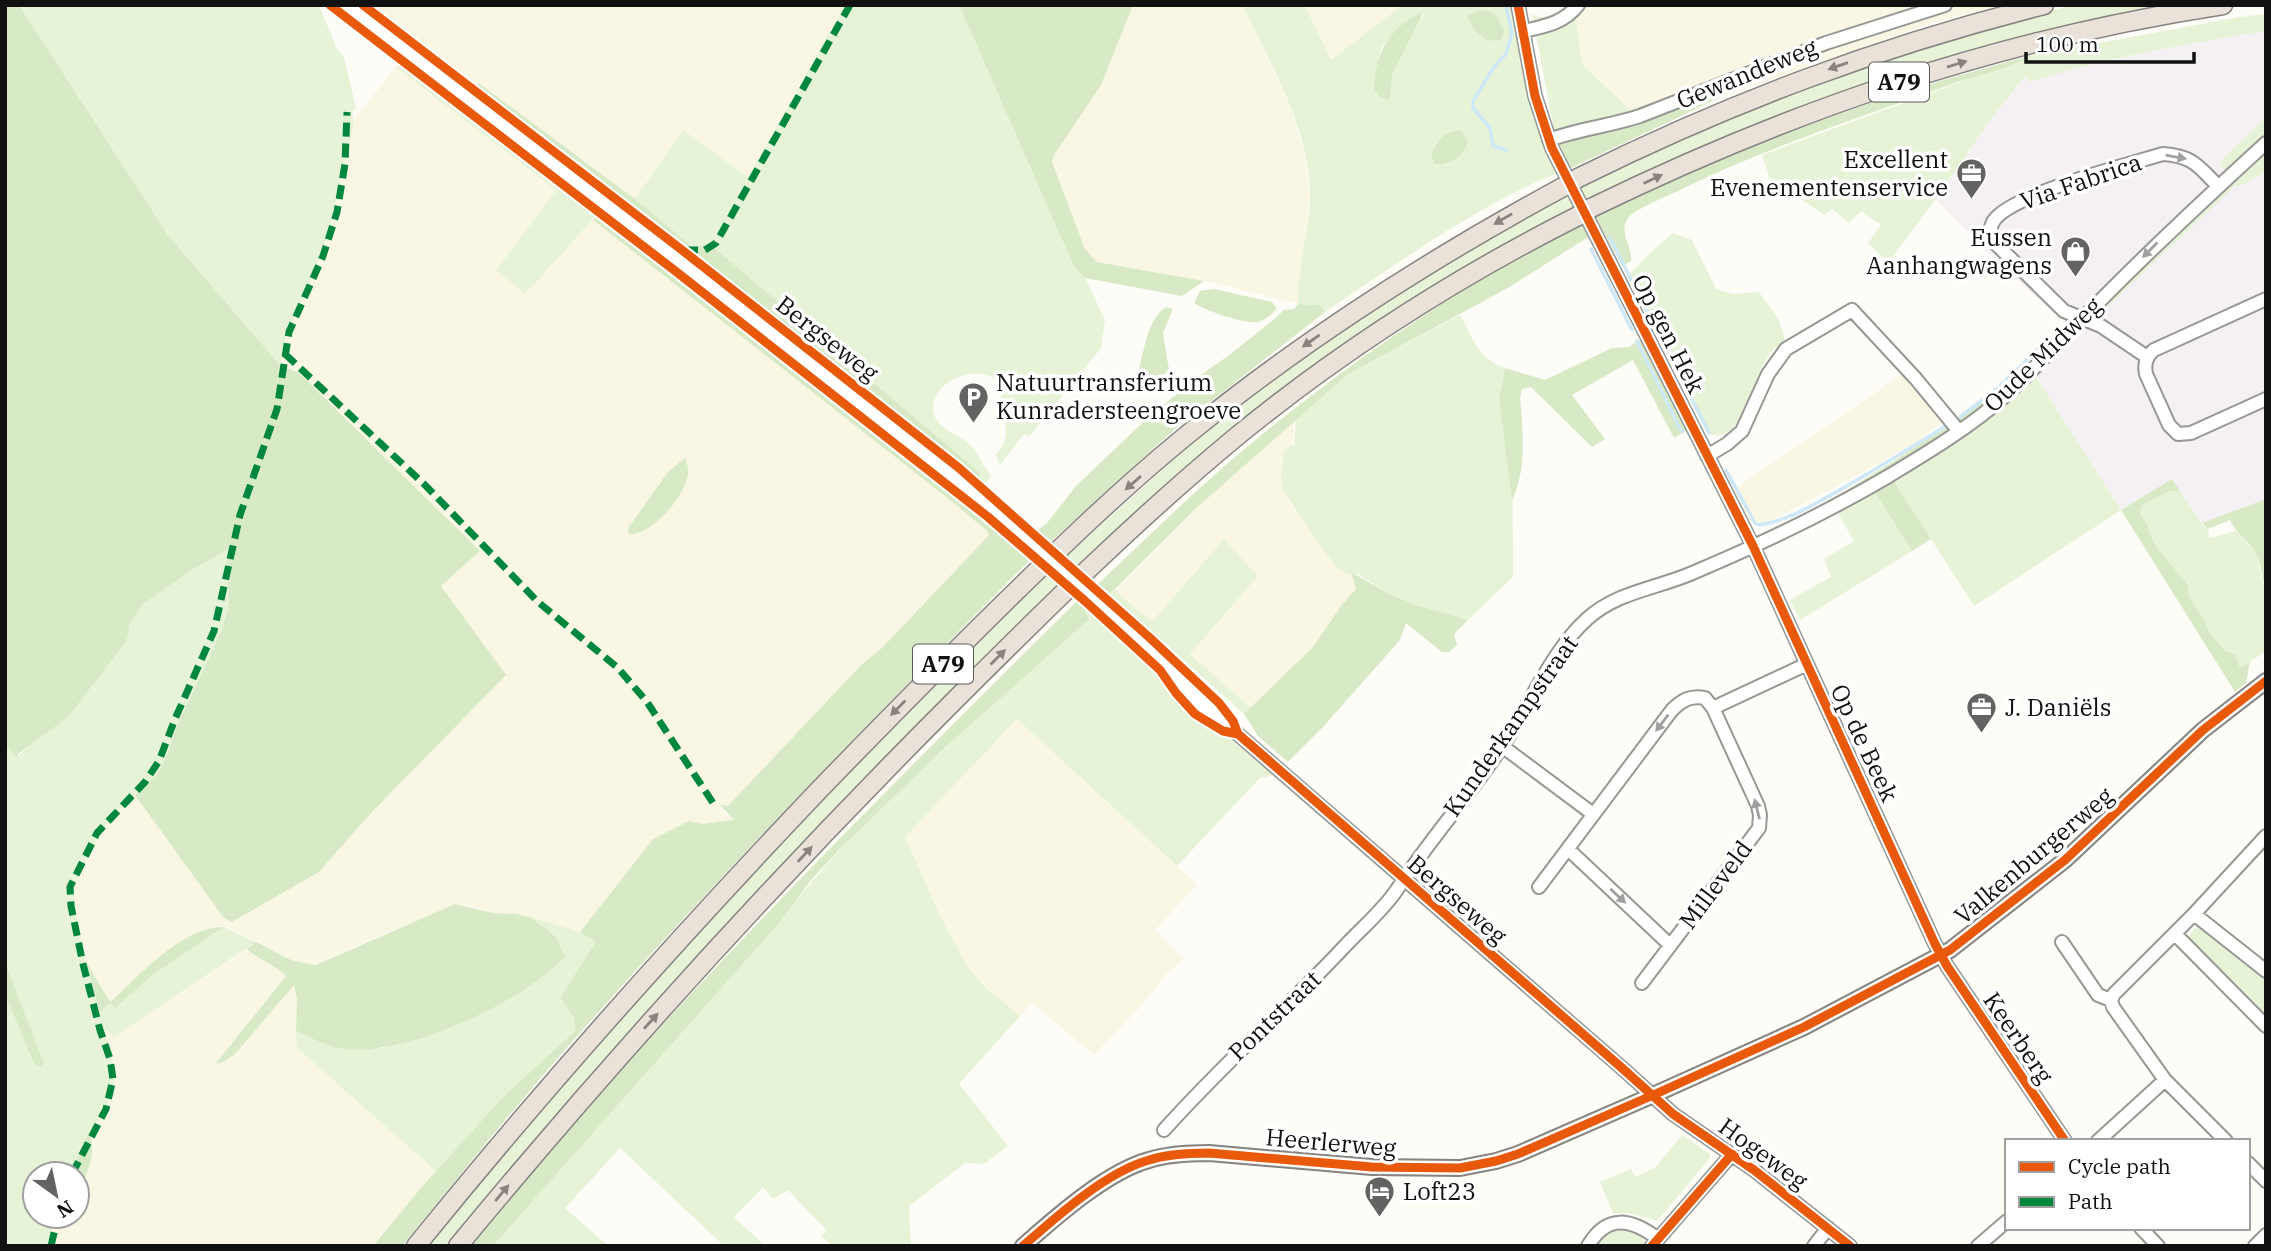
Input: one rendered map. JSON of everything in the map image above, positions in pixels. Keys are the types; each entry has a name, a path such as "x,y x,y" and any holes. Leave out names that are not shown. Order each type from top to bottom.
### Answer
{"highway":[{"name":"A79","path":"416,1246 610,1015 869,737 1057,551 1178,442 1306,344 1449,251 1570,182 1690,124 1812,75 1931,35 2045,5"},
{"name":"A79","path":"458,1246 639,1034 900,755 1144,517 1238,436 1347,354 1421,304 1499,257 1585,212 1760,132 1833,103 1921,74 2070,34 2223,5"}],"main road":[{"name":"Valkenburgerweg","path":"1650,1096 1804,1027 1941,956 2055,868 2203,730 2266,681"},
{"name":"Heerlerweg","path":"1023,1246 1103,1182 1127,1168 1158,1157 1209,1153 1383,1167 1460,1168 1518,1154 1650,1096"}],"street":[{"name":"Bergseweg","path":"346,5 952,476 1091,595 1202,696 1217,716 1650,1096"},
{"name":"Op gen Hek","path":"1518,5 1535,96 1549,140 1753,546"},
{"path":"1524,31 1559,22 1569,16 1578,5"},
{"name":"Gewandeweg","path":"1549,140 1573,131 1611,125 1640,116 1826,43 1945,5"},
{"name":"Oude Midweg","path":"1753,546 1841,503 1886,477 2003,398 2218,186 2266,143"},
{"name":"Via Fabrica","path":"2082,318 2064,311 1994,242 1991,227 1996,218 2007,208 2037,195 2163,154 2182,155 2195,163 2218,186"},
{"path":"2266,299 2158,348 2147,357 2145,365 2146,374 2169,425 2178,433 2191,433 2266,399"},
{"path":"1707,456 1742,431 1769,374 1786,349 1852,310 1916,379 1958,430"},
{"path":"2082,318 2101,326 2147,357"},
{"name":"Op de Beek","path":"1753,546 1941,956"},
{"name":"Kunderkampstraat","path":"1402,878 1502,746 1564,646 1587,619 1631,592 1685,576 1753,546"},
{"path":"1539,887 1680,702 1694,695 1706,698 1713,708 1807,664"},
{"name":"Milleveld","path":"1642,983 1759,828 1758,806 1713,708"},
{"path":"1502,746 1592,814"},
{"path":"2224,1139 2165,1080 2113,1007 2111,1000 2266,836"},
{"name":"Milleveld","path":"1568,849 1670,945"},
{"name":"Pontstraat","path":"1164,1130 1203,1086 1301,993 1394,893 1402,878"},
{"path":"2194,914 2266,971"},
{"path":"2175,934 2266,1026"},
{"path":"2062,942 2098,995 2111,1000"},
{"name":"Keerberg","path":"1941,956 2064,1139"},
{"path":"2100,1139 2165,1080"},
{"name":"Hogeweg","path":"1650,1096 1732,1154 1850,1246"},
{"path":"1588,1246 1599,1230 1617,1223 1642,1227 1655,1243 1732,1154"},
{"path":"2250,1165 2266,1181"},
{"path":"1978,1246 2005,1223"},
{"path":"1814,1246 1828,1228"},
{"path":"2143,1230 2158,1246"},
{"path":"2255,1246 2266,1235"}],"shaded area":[{"path":"366,5 845,5 747,178 683,130 635,199 480,84 470,85"},
{"path":"1133,5 1242,5 1288,101 1304,151 1310,194 1298,304 1204,281 1097,262 1085,249 1052,161 1101,85"},
{"path":"1305,5 1403,5 1331,60"},
{"path":"1574,5 2002,5 1932,23 1719,98 1714,83 1630,110 1582,64"},
{"path":"2266,31 2266,117 2219,163 2238,187 2266,172 2266,499 2202,523 2172,480 2121,510 2035,375 2077,334 1998,263 1936,199 1988,123 2025,76 2029,82 2059,72 2172,47"},
{"path":"396,67 556,190 496,270 524,293 593,220 950,500 989,535 728,806 720,806 735,820 702,824 689,821 653,839 580,932 516,914 493,913 467,905 385,933 316,965 293,961 233,929 222,926 195,934 147,969 110,1003 85,960 77,920 74,885 112,816 135,795 223,917 232,922 319,872 372,812 441,586 480,551 299,374 280,365 288,330 312,279 328,235 343,167 346,129"},
{"path":"1904,373 1945,420 1918,441 1767,523 1749,520 1733,490"},
{"path":"1295,418 1287,498 1337,568 1351,572 1357,589 1313,647 1251,708 1190,654 1258,576 1225,540 1152,622 1118,593 1117,589 1194,510"},
{"path":"1017,719 1197,885 1155,930 1184,959 1168,972 1141,1006 1094,1055 1032,1003 1020,1016 986,988 967,966 905,841 905,837"},
{"path":"247,949 286,975 216,1062 225,1061 235,1054 294,984 297,999 297,1048 437,1172 373,1246 47,1246 52,1230 91,1230 91,1160 94,1143 89,1133 108,1099 114,1065 103,1026 114,1037"}],"green space":[{"path":"5,5 19,5 168,235 280,365 299,373 480,551 441,586 506,675 372,812 319,872 232,922 223,917 135,795 155,776 163,764 181,717 221,632 229,606 227,550 190,571 143,604 130,622 127,640 68,717 18,754 18,758 5,745"},
{"path":"19,5 319,5 337,49 344,57 356,108 352,113 354,123 328,235 312,279 288,330 280,365 168,235"},
{"path":"845,5 959,5 1074,267 1085,278 1105,320 1101,348 1029,437 1024,434 1000,465 996,455 1004,443 1006,432 999,382 990,376 969,374 948,382 940,390 935,399 934,416 942,426 976,452 991,477 983,486 979,483 979,472 711,245 693,247 635,199 683,130 748,177"},
{"path":"959,5 1133,5 1101,85 1052,162 1085,249 1097,262 1204,281 1182,296 1085,278 1074,267"},
{"path":"1242,5 1305,5 1331,60 1403,5 1514,5 1533,110 1558,173 1468,218 1325,312 1320,305 1298,304 1309,210 1309,172 1287,98","holes":["1482,10 1501,40 1487,41 1476,32 1469,16","1417,14 1423,15 1392,75 1390,97 1380,97 1374,86 1381,48 1399,28","1447,134 1465,150 1444,164 1431,155 1436,142"]},
{"path":"1566,5 1574,5 1582,64 1630,110 1554,129 1532,14 1546,17"},
{"path":"2074,5 2174,5 1848,91 1760,123 1587,202 1231,430 1078,565 1067,556 1212,425 1351,320 1579,185 1783,93 1966,32"},
{"path":"1481,10 1490,12 1499,20 1504,31 1501,40 1487,41 1476,32 1467,16"},
{"path":"1421,12 1421,18 1392,75 1390,97 1388,100 1380,97 1374,90 1381,54 1400,26"},
{"path":"2266,14 2266,31 2117,59 2029,82 2025,76 1888,263 1868,243 1881,225 1861,211 1849,223 1832,209 1825,215 1770,179 1762,155 2034,55"},
{"path":"2034,55 1781,146 1717,172 1634,212 1626,221 1625,227 1631,261 1622,266 1595,216 1703,167 1810,124 1920,87"},
{"path":"401,62 597,215 525,294 496,270 556,190 396,67"},
{"path":"1714,82 1719,98 1569,169 1554,129 1630,110"},
{"path":"480,84 635,199 693,247 711,245 979,472 980,481 927,435 470,85"},
{"path":"2266,117 2266,172 2238,187 2236,185 2100,314 2100,308 2232,179 2219,163"},
{"path":"1460,130 1468,141 1464,151 1451,162 1435,164 1431,155 1435,145 1449,132"},
{"path":"597,215 923,472 1029,561 800,795 633,974 533,1087 402,1246 373,1246 504,1096 575,1031 575,1019 560,997 596,942 580,932 653,839 689,821 702,824 734,820 720,805 728,806 989,535 950,500 593,220"},
{"path":"1582,222 1590,236 1506,289 1347,375 1194,510 1110,594 1098,584 1228,463 1326,384 1451,298"},
{"path":"1673,233 1692,240 1716,289 1733,294 1759,292 1779,320 1786,342 1773,350 1765,361 1740,418 1732,429 1722,435 1710,434 1627,277"},
{"path":"1214,289 1272,302 1277,309 1264,320 1252,322 1225,316 1194,303 1200,291"},
{"path":"1298,304 1320,305 1325,312 1174,430 1049,543 1037,531 1047,523 1076,486 1138,427 1192,381 1228,356 1284,310 1294,309"},
{"path":"1166,307 1173,309 1163,333 1169,370 1146,389 1132,392 1130,390 1151,327"},
{"path":"1460,315 1483,354 1505,368 1501,414 1512,501 1513,577 1468,620 1415,605 1389,594 1358,574 1346,573 1337,568 1283,490 1281,479 1284,452 1294,445 1296,418 1347,375"},
{"path":"2069,326 2078,334 2014,395 1892,478 1931,539 1912,551 1873,489 1836,510 1827,501 1954,421 2013,376"},
{"path":"1641,339 1688,430 1674,438 1633,360 1572,395 1605,439 1592,447 1531,387 1522,389 1522,463 1512,500 1499,399 1505,368 1545,380 1612,348 1629,347"},
{"path":"2035,375 2121,510 1974,606 1892,478"},
{"path":"685,458 687,478 668,511 648,528 629,534 628,528 668,472"},
{"path":"2172,479 2180,491 2170,491 2142,505 2140,515 2148,524 2149,533 2158,549 2188,585 2189,597 2208,630 2225,651 2235,655 2240,668 2250,661 2246,683 2235,692 2121,510"},
{"path":"1873,489 1912,551 1800,620 1790,600 1831,577 1824,559 1854,541 1836,510"},
{"path":"2170,491 2180,491 2208,529 2209,538 2236,531 2257,554 2266,587 2266,651 2240,668 2208,630 2189,597 2188,585 2158,549 2149,533 2148,524 2140,515 2142,505"},
{"path":"2266,499 2266,587 2256,553 2230,520 2208,529 2202,523"},
{"path":"1224,539 1258,576 1190,654 1251,708 1244,714 1110,594 1117,589 1118,593 1152,622"},
{"path":"227,550 229,606 221,632 181,717 163,764 155,776 112,816 74,885 77,920 85,960 100,1011 110,1003 115,1008 154,974 224,927 256,942 114,1037 104,1028 113,1061 114,1081 107,1104 76,1160 21,1160 21,1230 52,1230 47,1246 5,1246 5,994 34,1064 41,1067 44,1063 5,962 5,745 18,757 127,640 130,623 136,613 173,582"},
{"path":"1351,572 1389,594 1468,620 1454,634 1457,645 1449,652 1442,652 1406,623 1400,640 1323,727 1288,762 1258,736 1244,714 1313,647 1356,589"},
{"path":"1046,576 1057,585 931,712 547,1127 447,1246 429,1246 562,1085 702,930 920,700"},
{"path":"1076,602 1083,607 1089,619 940,752 840,849 811,880 780,922 493,1246 470,1246 596,1098 727,955"},
{"path":"1083,607 1231,740 1274,775 1260,778 1177,866 1017,719 905,837 939,914 967,966 986,988 1020,1016 959,1084 1008,1146 984,1164 965,1163 909,1206 911,1246 832,1246 821,1236 827,1231 788,1190 773,1199 763,1187 734,1217 765,1246 724,1246 620,1148 565,1208 608,1246 493,1246 780,922 827,864 906,784 1050,651 1089,619"},
{"path":"455,904 493,913 530,917 555,936 566,957 528,987 487,1011 432,1034 377,1048 352,1050 331,1046 296,1031 297,999 294,985 235,1054 215,1064 286,976 247,949 256,942 293,961 316,965"},
{"path":"530,917 580,932 597,942 560,996 575,1019 575,1031 504,1096 437,1172 297,1048 296,1031 331,1046 384,1048 566,957 555,936"},
{"path":"2199,924 2266,977 2266,1019 2186,939"},
{"path":"224,927 154,974 115,1008 110,1003 100,1012 85,960 110,1002 162,954 178,943 209,929"},
{"path":"5,962 44,1063 41,1067 34,1064 5,994"},
{"path":"89,1133 92,1141 91,1160 76,1160"},
{"path":"1682,1135 1710,1154 1710,1158 1657,1221 1629,1213 1613,1213 1600,1182 1631,1169 1635,1177 1655,1168"},
{"path":"1611,1228 1638,1232 1645,1242 1642,1246 1594,1246"}],"waterway":[{"path":"1506,5 1512,33 1506,54 1494,67 1473,101 1473,108 1490,128 1493,146 1506,150"},
{"path":"1610,238 1709,433"},
{"path":"1591,249 1632,330"},
{"path":"1637,341 1683,431"},
{"path":"1960,417 1998,388 2040,347"},
{"path":"1726,470 1755,523 1759,525 1790,516 1819,502 1946,426"}],"marked path":[{"path":"684,250 705,250 716,243 850,5"},
{"path":"79,1160 106,1109 113,1079 110,1059 83,964 71,906 70,887 97,833 145,782 159,761 214,631 240,515 277,409 289,332 323,256 337,212 345,164 347,112"},
{"path":"285,354 425,485 538,602 618,668 647,702 715,806"},
{"path":"51,1246 55,1230"}],"cycle path":[{"path":"330,5 674,270 988,517 1160,670 1195,714 1223,731 1238,734 1673,1114 1754,1170 1850,1246"},
{"path":"363,5 682,250 959,468 1219,703 1233,721 1238,734"},
{"path":"1518,5 1535,96 1552,148 1753,546 1935,944 2064,1139"},
{"path":"1023,1246 1099,1185 1116,1174 1156,1158 1209,1153 1372,1167 1460,1168 1496,1161 1518,1154 1804,1027 1950,950 2065,860 2203,730 2266,681"},
{"path":"1652,1246 1732,1154"}],"place":[{"name":"Excellent Evenementenservice","path":"1971,201"},
{"name":"Eussen Aanhangwagens","path":"2075,279"},
{"name":"Natuurtransferium Kunradersteengroeve","path":"973,424"},
{"name":"J. Daniëls","path":"1982,735"},
{"name":"Loft23","path":"1380,1219"}]}
